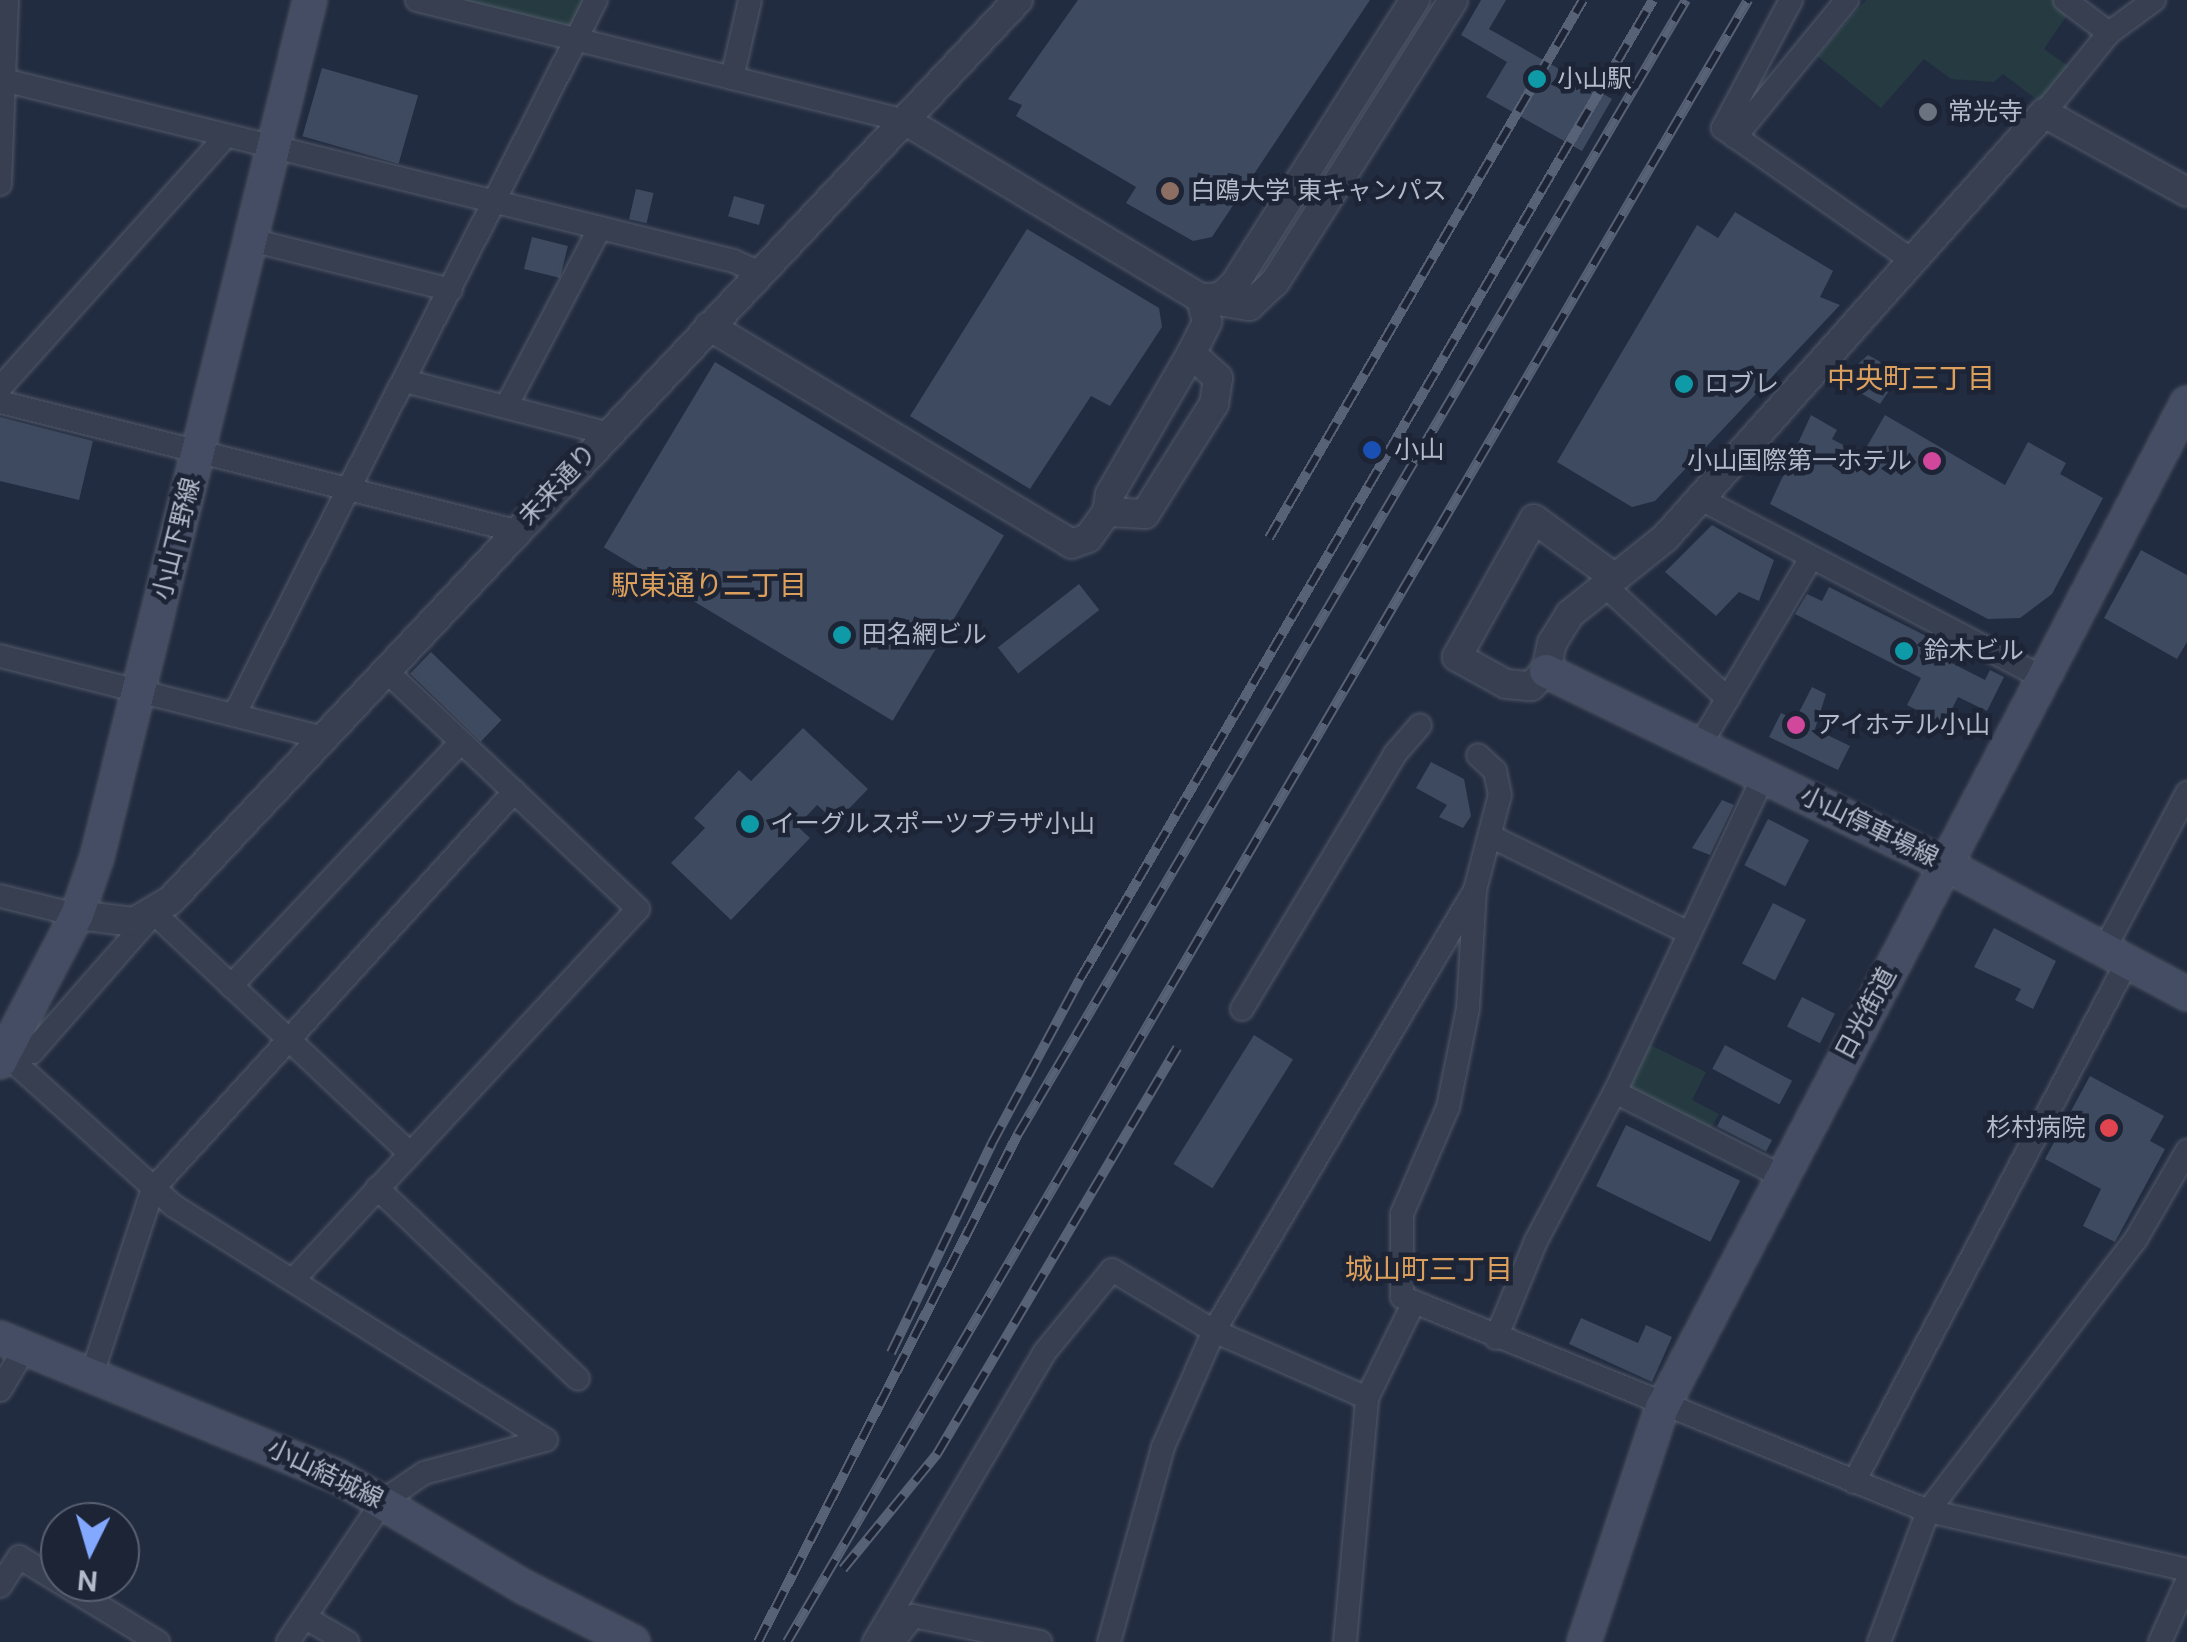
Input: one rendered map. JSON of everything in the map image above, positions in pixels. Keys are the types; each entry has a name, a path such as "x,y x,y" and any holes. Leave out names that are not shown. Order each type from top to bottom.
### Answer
{"main road":[{"name":"小山下野線","path":"3,1058 77,915 138,691 310,0"},
{"name":"日光街道","path":"1584,1642 1662,1408 2040,676 2187,403"},
{"name":"小山停車場線","path":"1549,657 1700,745 1944,864 2187,994"},
{"name":"小山結城線","path":"13,1343 284,1452 383,1501 526,1588 634,1642"}],"street":[{"path":"0,184 8,0"},
{"path":"417,0 906,122 1201,298 1240,307 1267,294 1453,0"},
{"path":"234,715 596,0"},
{"path":"732,78 750,0"},
{"name":"未来通り","path":"154,913 325,738 606,433 762,274 1018,0"},
{"path":"1201,298 1220,297 1234,285 1415,0"},
{"path":"1791,0 1723,128 1910,258"},
{"path":"1736,137 1848,0"},
{"path":"2065,0 2109,34"},
{"path":"1728,699 1607,579 1534,518 1456,657 1517,688 1531,686 1570,614 1607,579 1651,552 1910,258 2044,114 2109,34 2154,0"},
{"path":"2,80 496,200 734,261 762,274"},
{"path":"2044,114 2187,192"},
{"path":"0,388 226,136"},
{"path":"507,405 600,228"},
{"path":"251,240 451,290"},
{"path":"710,326 1064,543 1088,538 1107,512 1110,494 1207,322 1201,298"},
{"path":"1107,512 1146,514 1214,404 1218,378 1190,354"},
{"path":"405,381 606,433"},
{"path":"0,402 352,486 516,530"},
{"path":"1701,499 2040,676"},
{"path":"1700,745 1811,558"},
{"path":"0,656 325,738"},
{"path":"294,1278 638,909 386,672"},
{"path":"1242,1009 1395,754 1420,724"},
{"path":"231,986 461,742"},
{"path":"1109,1642 1163,1447 1214,1331 1475,890 1492,838 1500,795 1495,771 1478,755"},
{"path":"1496,1338 1536,1241 1615,1092 1764,776"},
{"path":"92,1374 153,1189 286,1037 514,792"},
{"path":"1854,1482 2116,956 2187,793"},
{"path":"1492,838 1688,932"},
{"path":"1475,890 1468,1008 1448,1107 1402,1214 1402,1297 1662,1408 1928,1510 2187,1570"},
{"path":"0,896 112,922 154,913"},
{"path":"154,913 410,1153"},
{"path":"3,1058 32,1052 154,913"},
{"path":"3,1058 153,1189 546,1440 424,1473 383,1501 288,1642"},
{"path":"1615,1092 1782,1176"},
{"path":"1879,1642 1928,1510 2136,1239 2187,1151"},
{"path":"377,1188 578,1379"},
{"path":"874,1642 1044,1353 1112,1270 1214,1331 1367,1398"},
{"path":"1344,1642 1367,1398 1413,1304"},
{"path":"0,1390 13,1343"},
{"path":"0,1586 19,1556 40,1569"},
{"path":"2160,1642 2187,1581"},
{"path":"93,1602 158,1642"},
{"path":"892,1642 913,1616 1040,1642"},
{"path":"306,1618 347,1642"}],"green space":[{"path":"436,0 587,0 571,31"},
{"path":"1866,0 2054,0 2069,12 2044,49 2071,68 2040,102 2003,74 1994,82 1951,79 1924,59 1881,108 1817,56"},
{"path":"1648,1044 1706,1072 1692,1100 1719,1114 1710,1130 1634,1094 1631,1080"}],"building":[{"name":"白鴎大学 東キャンパス","path":"1078,0 1370,0 1212,237 1193,241 1126,203 1136,187 1016,116 1022,105 1008,99"},
{"name":"小山駅","path":"1481,0 1506,0 1489,29 1612,99 1582,151 1486,97 1507,62 1461,35"},
{"path":"322,68 418,96 399,164 302,136"},
{"path":"636,189 654,193 647,223 629,219"},
{"path":"734,196 765,205 759,225 728,216"},
{"name":"ロブレ","path":"1735,212 1833,271 1820,297 1840,305 1655,501 1632,507 1557,462 1697,225 1718,238"},
{"path":"1027,229 1159,308 1162,327 1110,406 1091,396 1030,489 910,416"},
{"path":"532,237 568,246 560,278 524,269"},
{"path":"1868,355 1901,373 1880,404 1839,381"},
{"name":"田名網ビル","path":"715,362 1004,536 893,721 604,547"},
{"path":"1811,415 1837,430 1832,439 1862,455 1885,415 2005,485 2028,442 2066,463 2060,474 2103,498 2052,594 2020,618 1988,619 1770,504"},
{"path":"0,417 93,441 79,500 0,481"},
{"path":"1712,525 1774,560 1759,601 1739,592 1716,616 1665,572"},
{"path":"2141,550 2187,575 2187,642 2177,659 2104,618"},
{"path":"1079,584 1099,610 1018,673 998,647"},
{"name":"鈴木ビル","path":"1829,587 1944,645 1938,656 1985,680 1990,670 2004,677 1987,711 1958,697 1944,724 1907,705 1921,678 1795,614 1807,594 1822,601"},
{"path":"431,652 501,720 481,742 410,674"},
{"name":"アイホテル小山","path":"1812,687 1826,694 1815,729 1850,746 1838,770 1769,737 1781,713 1795,720"},
{"name":"イーグルスポーツプラザ小山","path":"803,728 868,789 836,822 817,805 797,826 810,838 731,920 671,863 705,828 694,818 739,770 751,781"},
{"path":"1431,762 1464,779 1471,816 1463,828 1439,817 1447,805 1416,788"},
{"path":"1722,800 1734,805 1710,855 1692,848"},
{"path":"1768,819 1809,840 1785,886 1744,865"},
{"path":"1773,903 1806,920 1775,980 1742,964"},
{"path":"1994,928 2056,961 2033,1009 2015,1000 2021,989 1974,967"},
{"path":"1802,997 1835,1014 1820,1043 1787,1026"},
{"path":"1254,1035 1293,1059 1212,1188 1173,1164"},
{"path":"1725,1045 1792,1081 1779,1105 1712,1069"},
{"name":"杉村病院","path":"2090,1076 2164,1116 2150,1141 2165,1149 2115,1242 2083,1226 2101,1189 2045,1159"},
{"path":"1723,1115 1772,1140 1766,1152 1717,1127"},
{"path":"1626,1125 1740,1181 1710,1242 1596,1186"},
{"path":"1581,1318 1638,1343 1646,1325 1672,1337 1652,1382 1569,1344"}],"railway":[{"path":"1269,538 1583,0"},
{"path":"891,1353 992,1143 1080,979 1653,0"},
{"path":"758,1642 1018,1134 1686,0"},
{"path":"787,1642 1748,0"},
{"path":"843,1569 937,1454 1177,1048"}],"place":[{"name":"小山駅","path":"1537,79"},
{"name":"常光寺","path":"1928,112"},
{"name":"白鴎大学 東キャンパス","path":"1170,191"},
{"name":"ロブレ","path":"1684,384"},
{"name":"小山","path":"1372,450"},
{"name":"小山国際第一ホテル","path":"1932,461"},
{"name":"田名網ビル","path":"842,635"},
{"name":"鈴木ビル","path":"1904,651"},
{"name":"アイホテル小山","path":"1796,725"},
{"name":"イーグルスポーツプラザ小山","path":"750,824"},
{"name":"杉村病院","path":"2109,1128"}],"district":[{"name":"中央町三丁目","path":"1911,379"},
{"name":"駅東通り二丁目","path":"709,586"},
{"name":"城山町三丁目","path":"1429,1270"}]}
